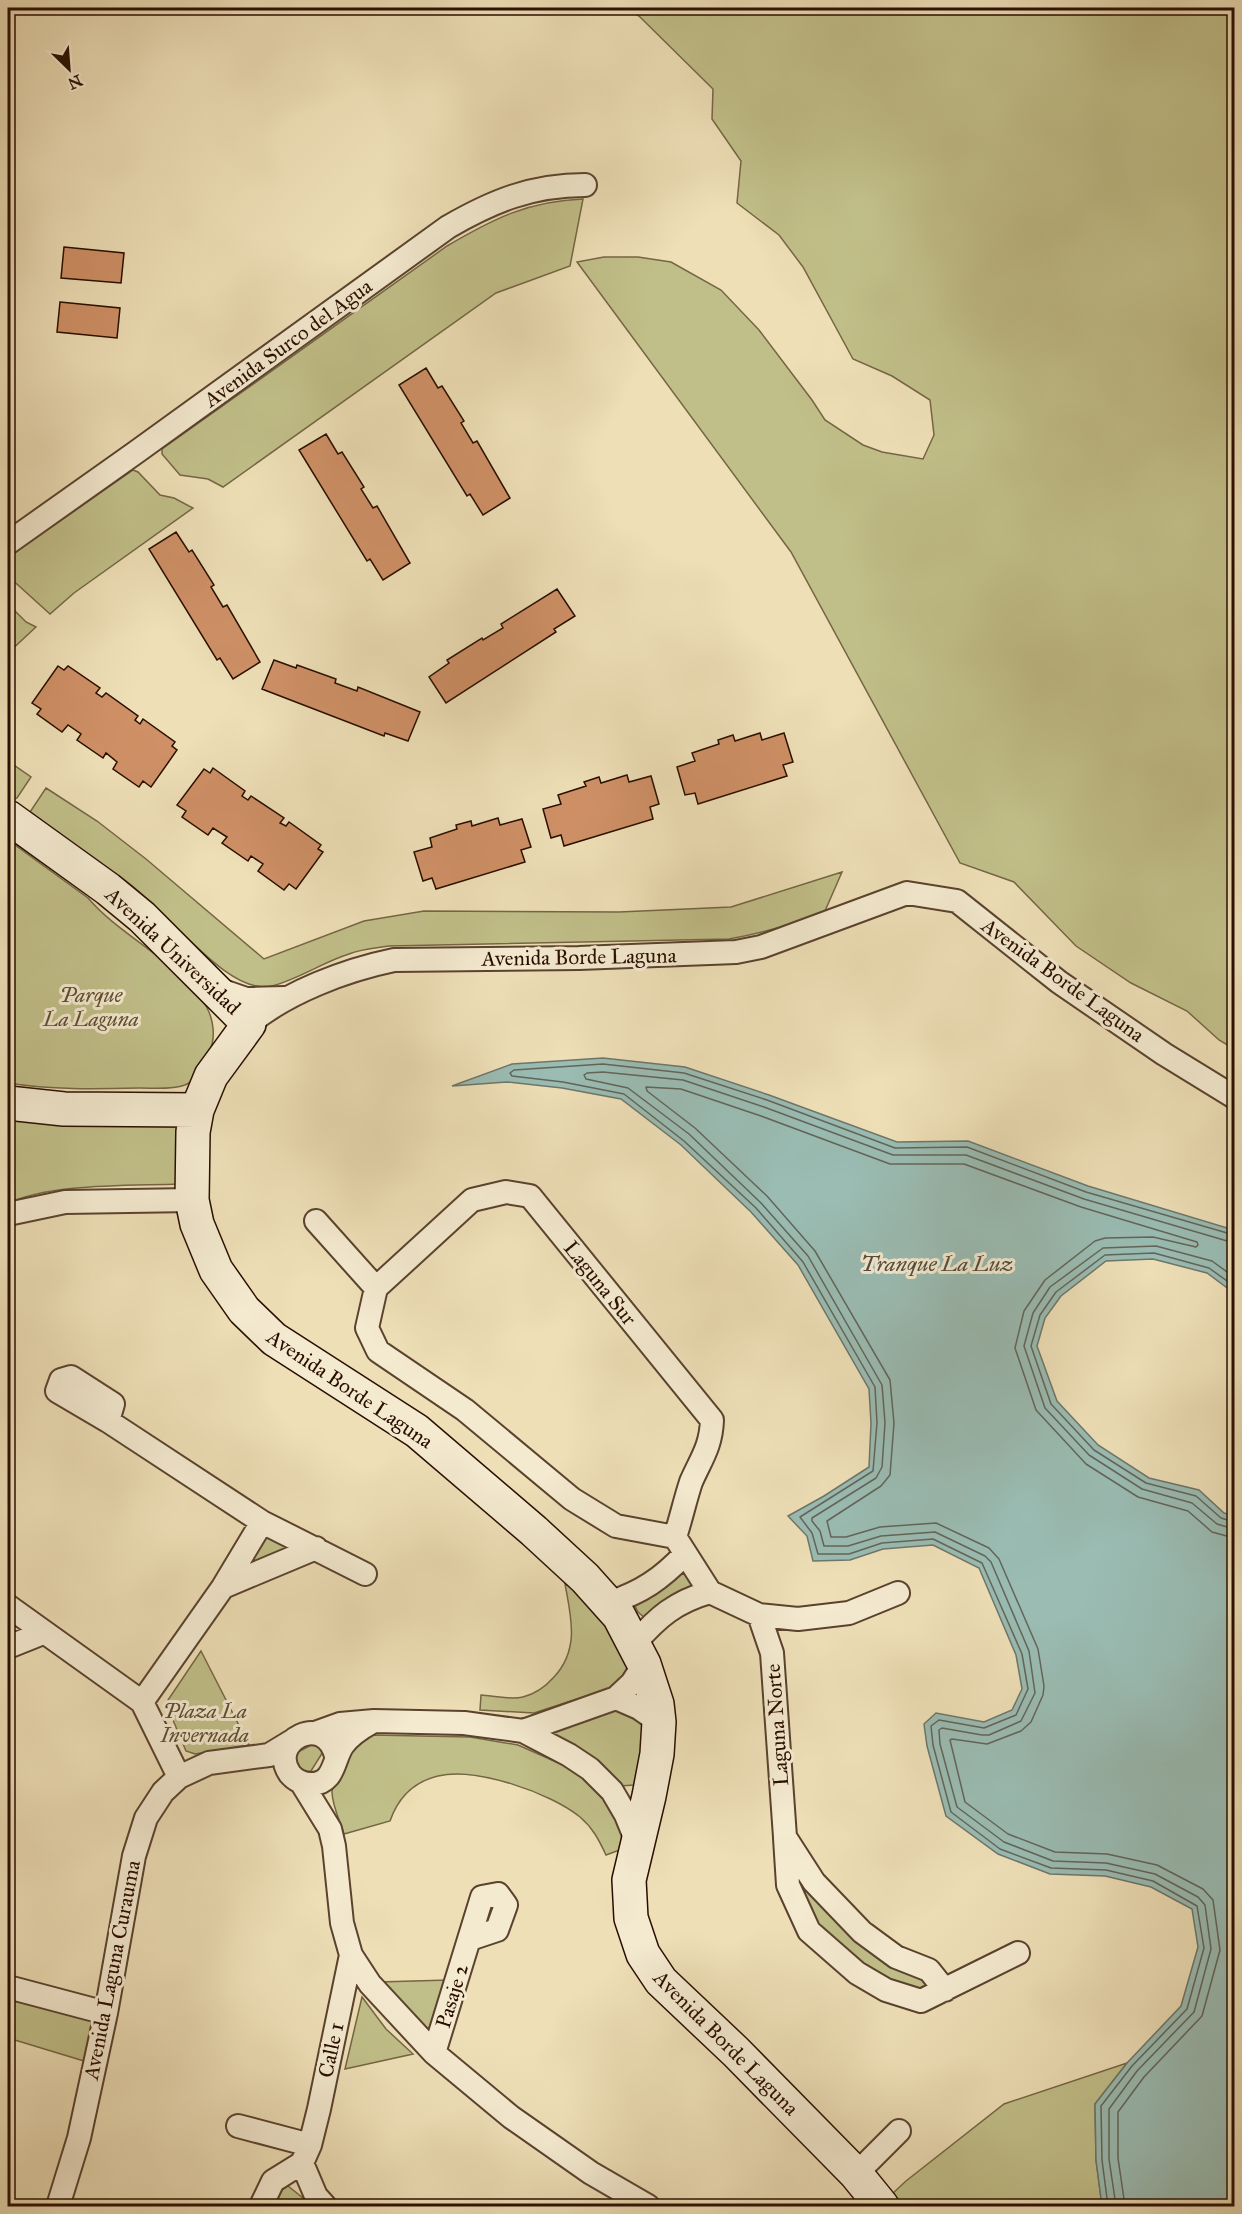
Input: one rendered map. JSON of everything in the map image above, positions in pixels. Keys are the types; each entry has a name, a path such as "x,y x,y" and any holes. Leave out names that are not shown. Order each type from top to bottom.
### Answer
{"street":[{"name":"Avenida Surco del Agua","path":"8,543 448,227 475,212 530,190 563,185 585,185"},
{"name":"Avenida Universidad","path":"8,817 142,916 249,1024"},
{"name":"Avenida Borde Laguna","path":"882,2206 856,2174 736,2052 661,1981 651,1968 636,1936 631,1918 629,1880 657,1754 659,1722 657,1704 639,1654 619,1616 585,1578 417,1431 290,1351 258,1326 229,1291 216,1270 203,1240 192,1200 193,1132 196,1110 222,1058 249,1024 267,1010 320,983 365,966 394,960 579,958 736,952 761,947 907,892 957,900 1059,982 1164,1054 1234,1096"},
{"path":"215,988 246,999 272,1000 292,997"},
{"path":"215,988 227,1028 222,1058"},
{"path":"8,1102 64,1108 196,1110"},
{"name":"Laguna Sur","path":"376,1288 472,1200 506,1192 530,1196 712,1420 707,1452 692,1482 680,1546"},
{"path":"8,1214 65,1202 192,1200"},
{"path":"316,1221 376,1288 367,1328 378,1351 465,1410 572,1498 616,1526 680,1546 710,1592 759,1615 798,1619 849,1613 898,1593"},
{"path":"108,1421 262,1522 365,1574"},
{"path":"142,1702 223,1587 262,1522"},
{"path":"609,1603 632,1595 655,1583 680,1546"},
{"path":"223,1587 316,1548"},
{"name":"Avenida Laguna Curauma","path":"523,1731 616,1698 632,1683 639,1654 653,1623 672,1607 692,1597 710,1592"},
{"path":"8,1606 142,1702 179,1777"},
{"name":"Laguna Norte","path":"759,1615 772,1653 788,1885 809,1931 857,1973 886,1990 921,2001 1018,1953"},
{"path":"8,1647 43,1633"},
{"path":"616,1698 639,1708 659,1722"},
{"path":"209,1763 295,1778 309,1784 324,1780 334,1770 336,1756 350,1737 359,1728 374,1721"},
{"name":"Avenida Laguna Curauma","path":"58,2206 79,2139 106,2013 140,1831 163,1792 179,1777 209,1763 268,1755 306,1733 315,1733 340,1724 374,1721 464,1723 523,1731 569,1755 590,1769 612,1791 626,1815 637,1842"},
{"path":"315,1733 329,1741 336,1756"},
{"path":"292,1742 285,1757 295,1778 330,1829 334,1846 342,1923 351,1955 370,1984 434,2053 511,2117 591,2173 648,2206"},
{"path":"324,1780 325,1819"},
{"path":"612,1791 649,1796"},
{"name":"Laguna Norte","path":"785,1837 814,1882 861,1932 896,1957 930,1970 945,1990"},
{"name":"Pasaje 2","path":"434,2053 470,1939"},
{"name":"Calle 1","path":"306,2154 319,2109 351,1955"},
{"path":"8,1987 106,2013"},
{"path":"238,2126 306,2154"},
{"path":"856,2174 899,2130"},
{"path":"261,2206 273,2181 306,2154"},
{"path":"306,2154 316,2196 325,2206"}],"green space":[{"path":"627,8 1234,8 1234,1049 1219,1040 1187,1011 1131,983 1076,946 1014,882 960,863 791,552 577,262 604,257 638,257 671,262 721,290 759,330 825,420 863,445 882,452 923,459 934,435 930,400 892,376 853,359 803,267 779,235 737,203 741,161 712,119 713,89 640,17"},
{"path":"583,199 570,266 496,293 223,487 208,479 180,475 162,454 162,449 447,246 512,213 545,203"},
{"path":"133,470 138,472 160,495 174,498 193,508 74,593 50,614 8,576 8,557"},
{"path":"8,604 26,622 36,627 8,653"},
{"path":"8,761 31,777 17,798 10,801 8,799"},
{"path":"46,788 97,821 146,859 264,959 364,921 424,911 619,912 731,907 842,872 825,911 741,937 389,946 354,952 272,986 253,985 233,976 212,961 129,883 30,812"},
{"name":"Parque La Laguna","path":"8,840 88,898 117,925 181,975 206,1006 212,1023 211,1047 203,1067 190,1083 168,1088 90,1089 8,1083"},
{"path":"8,1119 49,1122 184,1120 179,1184 67,1189 25,1197 8,1204"},
{"path":"266,1532 296,1549 252,1569 244,1562"},
{"path":"683,1569 694,1586 645,1618 638,1612 634,1604"},
{"path":"565,1584 578,1591 595,1606 633,1671 614,1687 534,1713 480,1710 481,1695 502,1698 527,1696 547,1684 562,1666 568,1655 571,1632"},
{"name":"Plaza La Invernada","path":"201,1651 249,1745 195,1754 186,1751 167,1706 168,1700"},
{"path":"616,1710 633,1715 644,1727 645,1750 634,1785 620,1786 552,1735 554,1730"},
{"path":"372,1735 470,1737 518,1745 561,1764 585,1779 603,1798 624,1833 625,1848 606,1855 589,1825 551,1799 512,1784 472,1775 454,1774 438,1776 414,1787 397,1805 390,1821 344,1834 333,1802 333,1783 345,1758 357,1745"},
{"path":"317,1742 326,1747 311,1771 300,1772 295,1761 296,1753"},
{"path":"805,1880 926,1980 925,1990 916,1992 863,1969 811,1918 796,1883"},
{"path":"449,1980 433,2040 379,1982"},
{"path":"8,1997 95,2020 84,2061 8,2038"},
{"path":"362,1997 386,2029 413,2054 345,2069"},
{"path":"1127,2063 1095,2104 1096,2160 1102,2206 902,2206 893,2193 1004,2104"},
{"path":"288,2186 303,2198 307,2206 271,2206 276,2194"}],"water":[{"name":"Tranque La Luz","path":"603,1058 685,1067 897,1142 968,1141 1088,1186 1234,1230 1234,1293 1207,1273 1153,1259 1106,1261 1061,1296 1045,1318 1037,1346 1057,1401 1098,1445 1149,1478 1199,1490 1224,1513 1234,1516 1234,2206 1102,2206 1096,2160 1095,2104 1127,2063 1181,2006 1198,1947 1192,1909 1151,1887 1105,1876 1050,1874 998,1854 946,1816 927,1746 924,1724 936,1713 984,1722 1012,1710 1022,1689 1016,1655 979,1568 933,1545 883,1549 850,1560 813,1561 807,1536 788,1516 869,1467 871,1423 869,1389 798,1265 751,1212 681,1145 621,1099 562,1088 507,1082 452,1086 512,1064"}],"building":[{"path":"64,247 124,253 121,283 61,278"},
{"path":"60,302 120,308 117,338 57,332"},
{"path":"426,368 438,388 442,386 464,421 461,423 473,443 477,441 510,498 483,515 470,494 467,496 399,385"},
{"path":"326,434 338,454 342,452 364,487 361,489 373,508 377,506 410,563 383,580 370,559 367,561 299,450"},
{"path":"176,532 189,552 192,550 214,585 211,587 223,607 227,605 260,662 233,679 220,658 217,660 149,549"},
{"path":"557,589 575,616 554,629 556,632 446,703 429,677 449,663 447,660 503,628 501,624"},
{"path":"274,660 296,668 297,665 336,679 335,683 357,691 358,687 420,712 408,741 385,733 384,736 262,689"},
{"path":"58,666 64,670 68,666 100,688 96,693 102,697 106,693 138,716 135,720 140,724 143,719 175,742 172,746 177,750 151,787 143,781 139,787 113,769 117,762 106,753 103,758 77,740 81,734 68,725 62,732 37,714 41,709 32,703"},
{"path":"760,733 762,740 784,733 793,762 783,765 787,776 698,804 695,793 685,795 677,767 695,761 692,753 719,744 718,740 733,735 735,741"},
{"path":"213,768 245,791 242,796 248,800 251,796 284,818 280,823 286,826 289,822 321,845 318,849 323,852 296,889 289,884 284,890 258,871 263,864 251,856 248,861 222,843 227,837 213,828 208,835 182,817 186,811 177,805 204,769 210,773"},
{"path":"627,775 629,782 651,776 659,804 650,807 653,819 564,846 561,835 551,838 543,809 561,804 558,795 586,786 584,782 599,777 601,783"},
{"path":"498,818 500,825 522,819 531,847 521,850 525,862 436,889 432,878 423,881 414,852 432,847 430,838 457,829 456,825 471,821 472,826"}]}
